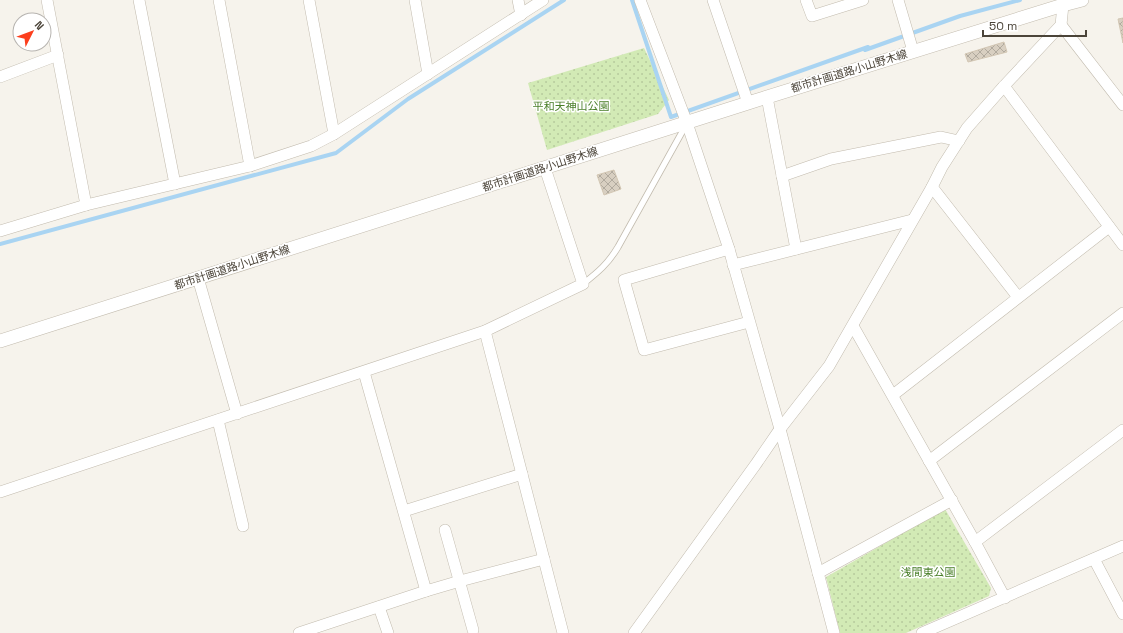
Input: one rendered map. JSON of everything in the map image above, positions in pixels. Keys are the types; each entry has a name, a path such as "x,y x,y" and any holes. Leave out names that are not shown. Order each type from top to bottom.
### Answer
{"street":[{"path":"48,0 86,205"},
{"path":"139,0 174,184"},
{"path":"219,0 250,166"},
{"path":"309,0 334,134"},
{"path":"415,0 428,74"},
{"path":"518,0 521,15"},
{"path":"0,231 86,205 250,166 311,146 334,134 543,0"},
{"path":"640,0 687,123 733,265 780,429 834,633"},
{"path":"713,0 748,103"},
{"path":"806,0 812,16 863,0"},
{"path":"898,0 914,51"},
{"name":"都市計画道路小山野木線","path":"0,341 767,97 1082,0"},
{"path":"634,633 780,429 829,366 958,141 967,128 1061,24 1063,5"},
{"path":"1061,24 1123,105"},
{"path":"0,76 58,55"},
{"path":"1004,86 1123,245"},
{"path":"767,97 796,249"},
{"path":"782,176 839,157 941,137 958,141"},
{"path":"0,492 486,331 583,284 545,168"},
{"path":"932,186 1018,297"},
{"path":"733,265 912,220"},
{"path":"893,395 1109,227"},
{"path":"728,249 624,280 644,350 749,322"},
{"path":"198,278 237,414"},
{"path":"929,460 1123,313"},
{"path":"853,326 952,500 1005,598"},
{"path":"486,331 563,633"},
{"path":"364,372 426,591"},
{"path":"218,420 243,526"},
{"path":"975,542 1123,430"},
{"path":"404,511 522,474"},
{"path":"818,574 952,500"},
{"path":"445,530 473,630"},
{"path":"922,633 1123,546"},
{"path":"299,633 313,631 426,591 544,559"},
{"path":"1094,559 1123,614"},
{"path":"379,607 388,633"}],"lane":[{"path":"583,284 611,259 687,123"}],"green space":[{"name":"平和天神山公園","path":"644,48 669,100 658,114 547,150 528,83"},
{"name":"浅間東公園","path":"945,509 991,588 989,596 906,633 840,633 826,577"}],"building":[{"path":"1123,18 1123,43 1118,19"},
{"path":"1004,42 1007,52 968,62 965,54"},
{"path":"614,170 621,189 604,195 597,175"}],"waterway":[{"path":"0,244 336,153 408,99 564,0"},
{"path":"632,0 671,117 960,16 1020,0"}]}
